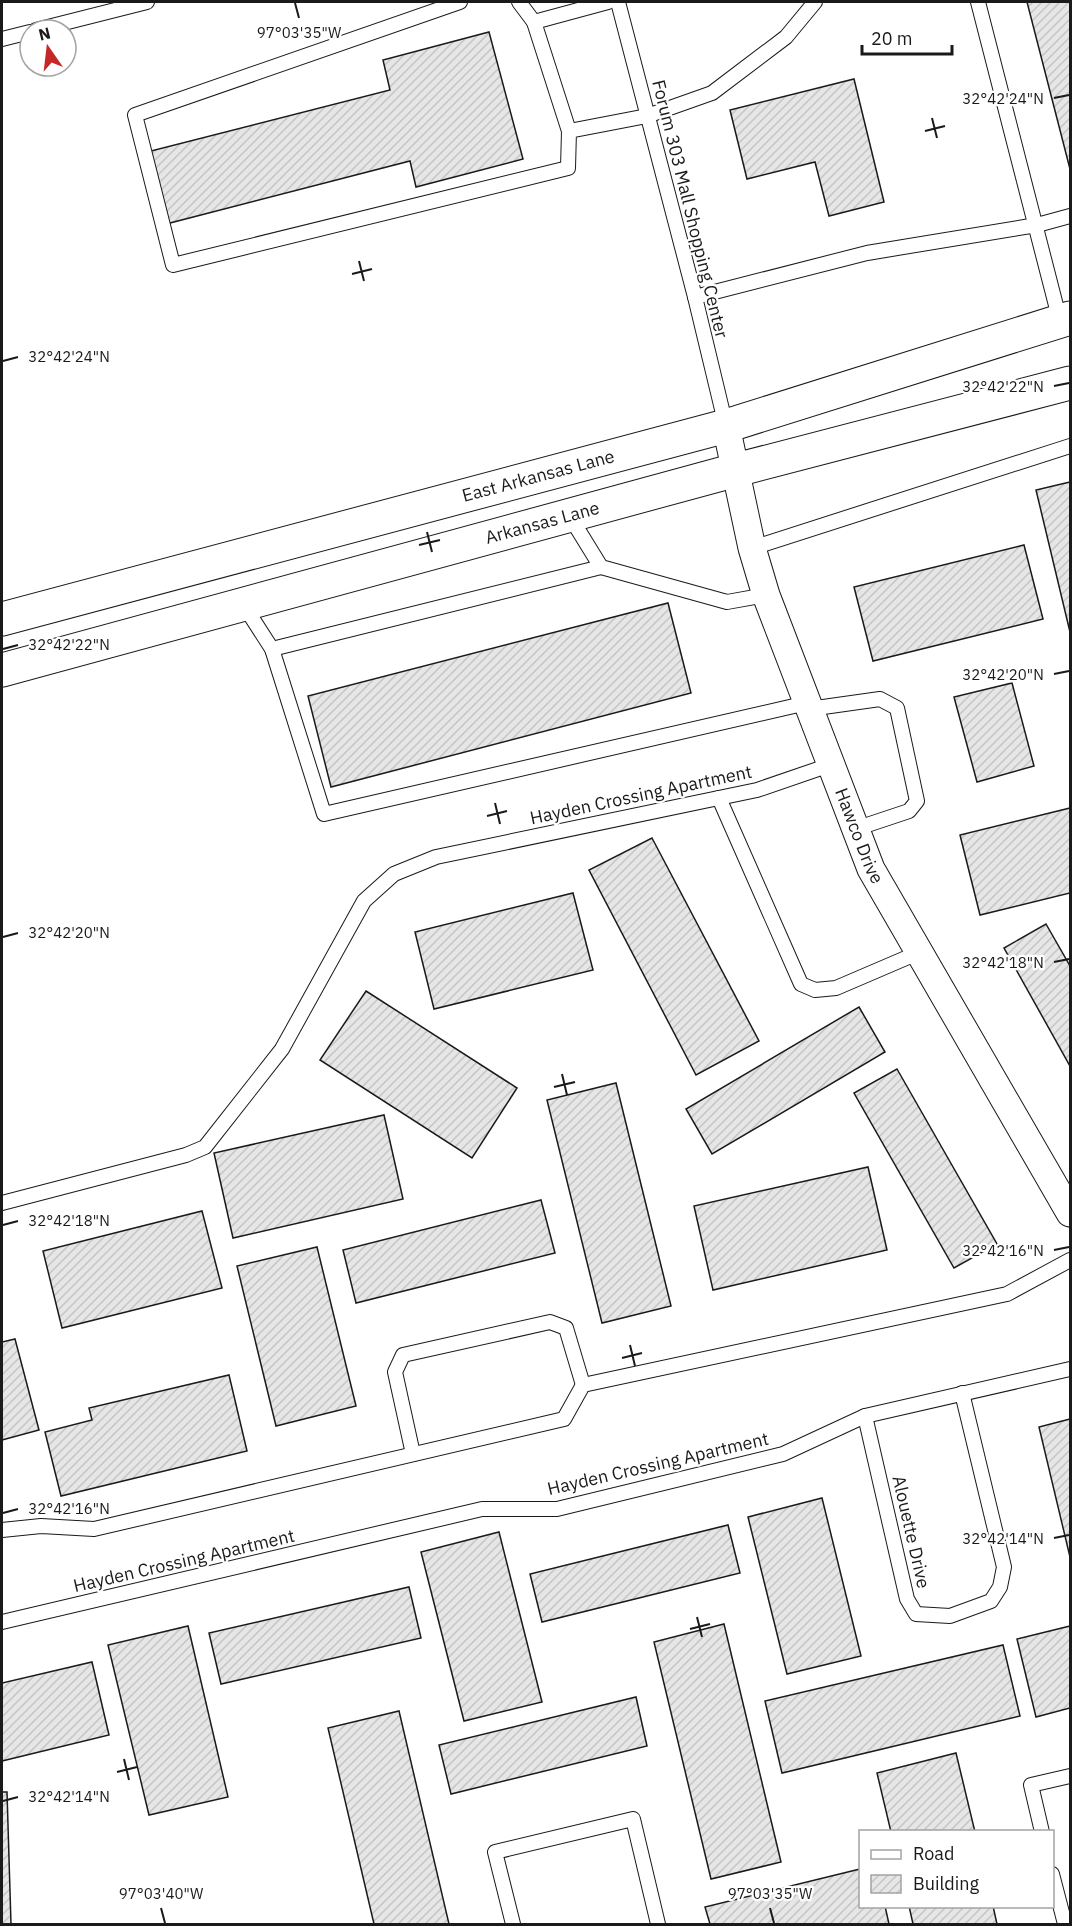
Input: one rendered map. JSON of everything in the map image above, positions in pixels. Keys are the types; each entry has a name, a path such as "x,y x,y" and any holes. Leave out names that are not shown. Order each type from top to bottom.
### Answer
{"main road":[{"name":"East Arkansas Lane","path":"9,616 726,426 1065,320"},
{"name":"Arkansas Lane","path":"6,670 736,470 1071,382"}],"street":[{"name":"Hawco Drive","path":"726,426 752,548 766,595 871,869 1066,1196"}],"lane":[{"path":"78,19 147,2"},
{"path":"460,2 135,115 173,265 568,168 568,131 534,22 519,2"},
{"path":"534,22 608,2"},
{"name":"Forum 303 Mall Shopping Center","path":"618,2 695,297 726,426"},
{"path":"568,131 647,116 712,93 786,37 815,2"},
{"path":"978,2 1037,225 1065,320"},
{"path":"2,39 18,35"},
{"path":"695,297 867,253 1037,225 1071,216"},
{"path":"752,548 1071,446"},
{"path":"570,515 601,567"},
{"path":"273,649 601,567 727,602 766,595"},
{"path":"243,604 273,649 324,814 808,706 880,699 897,708 917,801 909,811 855,829"},
{"name":"Hayden Crossing Apartment","path":"2,1203 186,1155 205,1147 282,1049 364,901 394,874 436,856 757,790 830,765"},
{"path":"719,798 801,984 814,990 836,988 920,952"},
{"path":"583,1385 1007,1294 1071,1260"},
{"path":"2,1530 41,1526 94,1529 564,1419 583,1385 566,1328 550,1322 403,1355 396,1372 413,1454"},
{"name":"Hayden Crossing Apartment","path":"2,1622 482,1509 557,1509 783,1454 865,1416 1071,1369"},
{"name":"Alouette Drive","path":"865,1416 907,1599 916,1614 950,1616 959,1614 991,1601 1000,1587 1004,1568 962,1393"},
{"path":"1042,1830 1031,1785 1071,1776"},
{"path":"513,1924 495,1852 633,1819 658,1924"},
{"path":"1054,1878 1065,1924"}],"building":[{"path":"1027,2 1070,2 1070,169"},
{"path":"489,32 523,159 416,187 410,161 166,224 147,152 390,90 383,60"},
{"path":"854,79 884,202 829,216 815,162 747,179 730,110"},
{"path":"1070,482 1070,632 1036,490"},
{"path":"1024,545 1043,619 873,661 854,587"},
{"path":"668,603 691,693 331,787 308,696"},
{"path":"1012,683 1034,766 977,782 954,697"},
{"path":"1070,808 1070,893 980,915 960,835"},
{"path":"652,838 759,1041 696,1075 589,870"},
{"path":"573,893 593,970 434,1009 415,932"},
{"path":"1046,924 1070,966 1070,1066 1004,948"},
{"path":"366,991 517,1088 472,1158 320,1060"},
{"path":"859,1007 885,1052 712,1154 686,1109"},
{"path":"897,1069 997,1244 954,1268 854,1093"},
{"path":"616,1083 671,1306 602,1323 547,1100"},
{"path":"384,1115 403,1199 233,1238 214,1153"},
{"path":"868,1167 887,1250 713,1290 694,1206"},
{"path":"541,1200 555,1253 356,1303 343,1250"},
{"path":"202,1211 222,1288 62,1328 43,1251"},
{"path":"317,1247 356,1406 276,1426 237,1266"},
{"path":"15,1339 39,1430 2,1440 2,1342"},
{"path":"229,1375 247,1451 61,1496 45,1432 92,1420 89,1408"},
{"path":"1070,1419 1070,1557 1039,1427"},
{"path":"822,1498 861,1656 787,1674 748,1517"},
{"path":"728,1525 740,1573 542,1622 530,1574"},
{"path":"499,1532 542,1702 464,1721 421,1552"},
{"path":"409,1587 421,1638 221,1684 209,1633"},
{"path":"724,1624 781,1862 711,1879 654,1642"},
{"path":"188,1626 228,1797 149,1815 108,1645"},
{"path":"1070,1626 1070,1708 1036,1717 1017,1639"},
{"path":"1003,1645 1020,1716 782,1773 765,1701"},
{"path":"92,1662 109,1735 2,1761 2,1683"},
{"path":"636,1697 647,1746 451,1794 439,1745"},
{"path":"399,1711 449,1924 374,1924 328,1728"},
{"path":"956,1753 975,1830 891,1830 877,1773"},
{"path":"2,1792 7,1792 11,1924 2,1924"},
{"path":"859,1869 859,1908 885,1908 889,1924 710,1924 705,1907"},
{"path":"909,1908 993,1908 997,1924 913,1924"}]}
